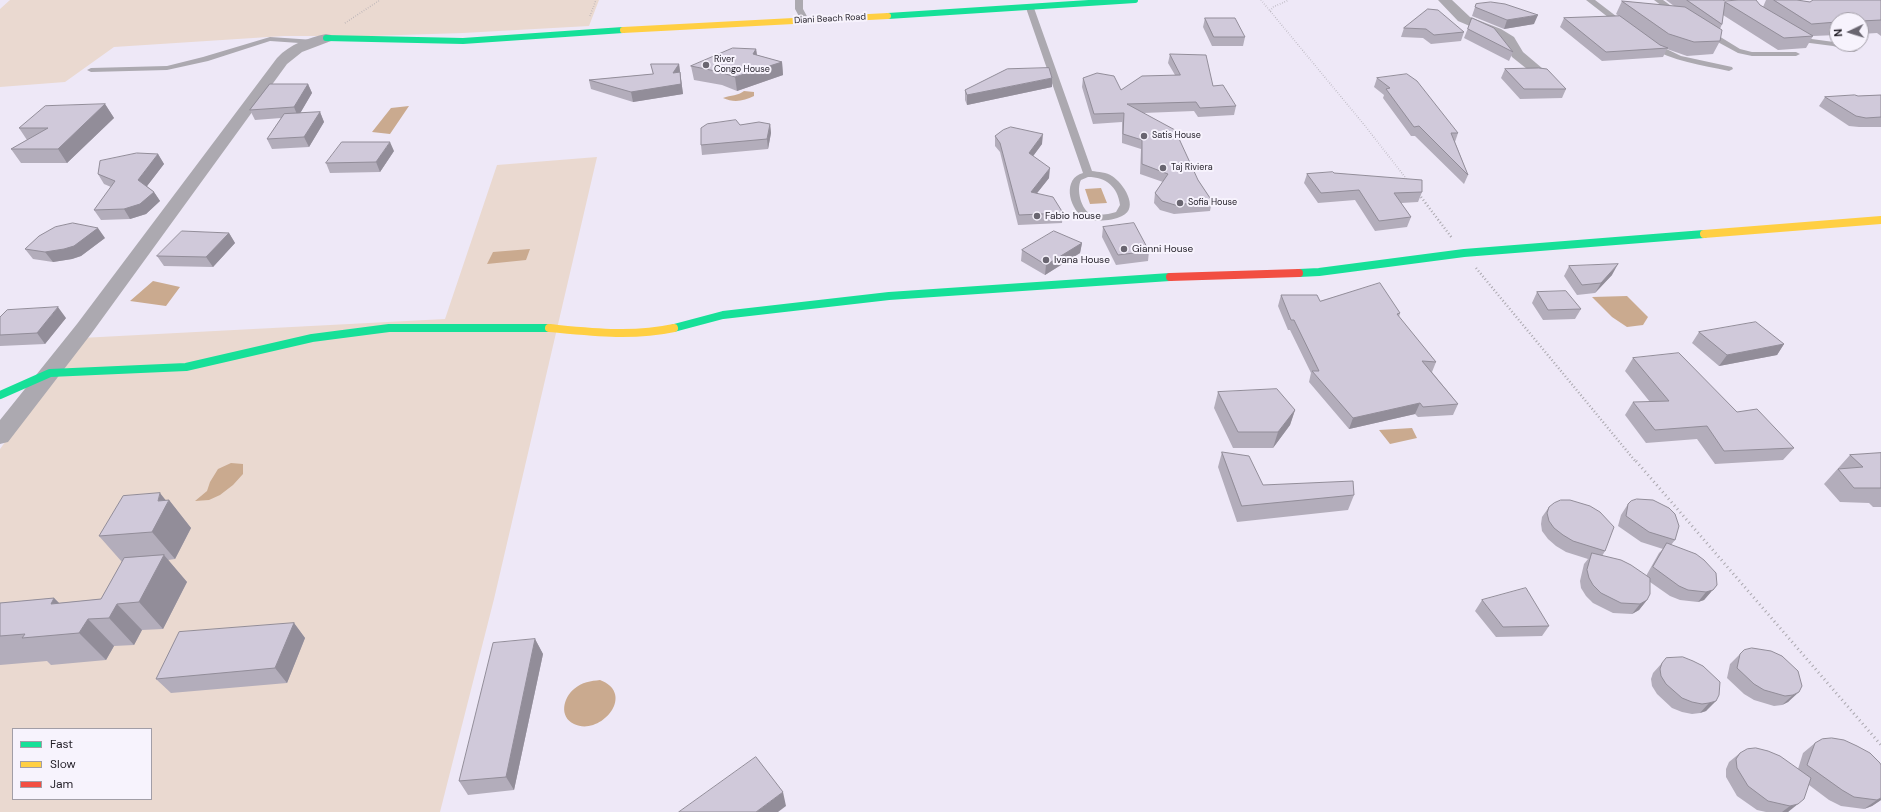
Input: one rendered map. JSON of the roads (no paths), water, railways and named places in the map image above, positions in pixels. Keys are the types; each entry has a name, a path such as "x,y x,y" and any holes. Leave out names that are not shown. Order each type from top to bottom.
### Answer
{"street":[{"name":"Diani Beach Road","path":"320,40 439,41 1030,8 1135,0"},
{"path":"1446,0 1464,19 1497,32 1509,39 1515,46 1517,54 1542,74"},
{"path":"0,436 50,373 282,61 295,49 320,40"},
{"path":"0,395 50,373 186,367 312,338 389,328 541,328 626,335 663,331 723,315 889,296 1184,276 1319,272 1464,253 1881,220"}],"lane":[{"path":"799,0 799,8 805,20"},
{"path":"1590,0 1659,51 1676,57 1729,69"},
{"path":"1658,0 1683,17"},
{"path":"1030,8 1088,174"},
{"path":"1696,26 1722,43 1738,51 1752,54 1796,54"},
{"path":"1784,30 1802,40 1829,43"},
{"path":"91,70 167,68 198,61 270,39 320,40"},
{"path":"1088,174 1107,177 1116,185 1123,196 1125,207 1123,213 1119,215 1102,217 1087,216 1082,211 1075,195 1074,184 1077,178 1088,174"}],"place":[{"name":"River Congo House","path":"706,65"},
{"name":"Satis House","path":"1144,136"},
{"name":"Taj Riviera","path":"1163,168"},
{"name":"Sofia House","path":"1180,203"},
{"name":"Fabio house","path":"1037,216"},
{"name":"Gianni House","path":"1124,249"},
{"name":"Ivana House","path":"1046,260"}]}
